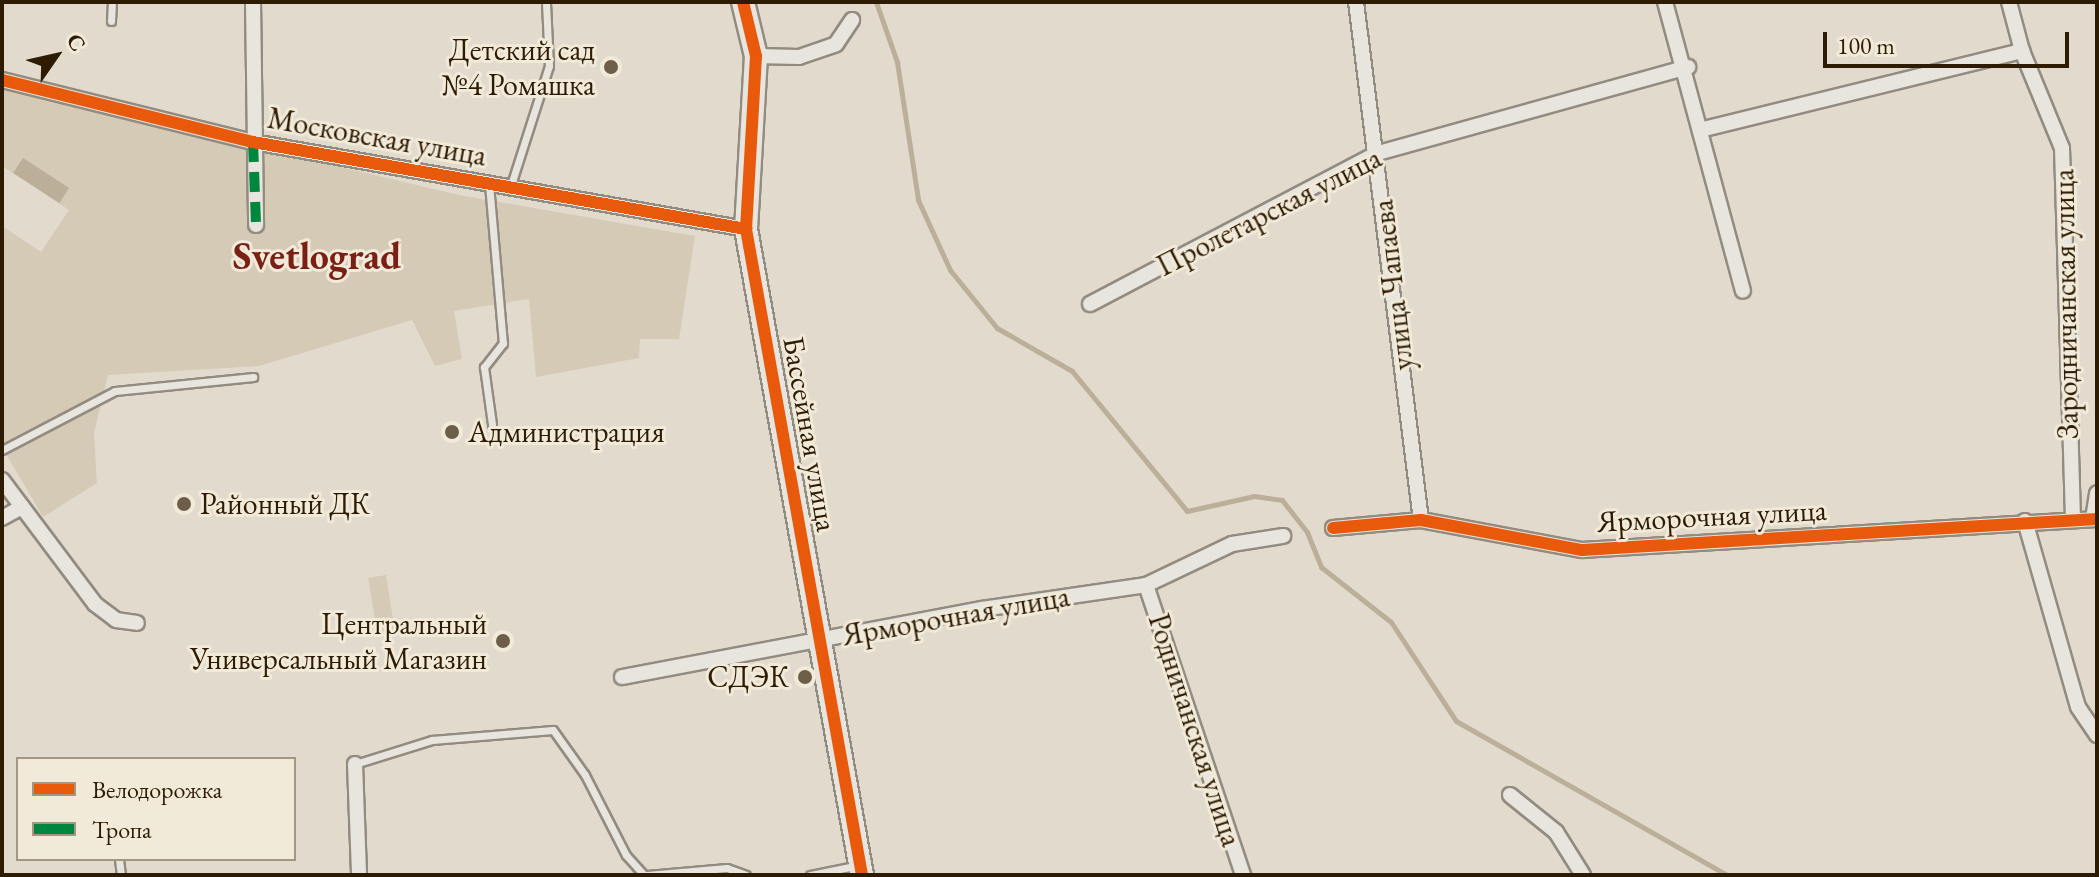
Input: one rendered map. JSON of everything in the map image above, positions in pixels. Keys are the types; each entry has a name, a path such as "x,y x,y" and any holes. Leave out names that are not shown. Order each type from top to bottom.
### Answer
{"street":[{"path":"253,2 256,225"},
{"name":"Бассейная улица","path":"743,2 756,56 746,229 861,870"},
{"name":"улица Чапаева","path":"1356,2 1378,153 1421,520"},
{"path":"1665,2 1686,68 1743,291"},
{"name":"Зародничанская улица","path":"2009,2 2022,51 2062,148 2073,520"},
{"path":"756,56 799,57 836,44 852,20"},
{"path":"1700,130 2022,51"},
{"name":"Пролетарская улица","path":"1090,304 1378,153 1686,68"},
{"name":"Московская улица","path":"2,80 253,142 746,229"},
{"path":"2,480 95,604 116,620 137,623"},
{"path":"2095,519 2097,493"},
{"path":"2,518 22,507"},
{"name":"Ярморочная улица","path":"1333,528 1421,520 1582,550 2095,519"},
{"path":"2025,521 2078,707 2097,735"},
{"name":"Ярморочная улица","path":"622,677 1146,585 1232,544 1283,536"},
{"name":"Родничанская улица","path":"1146,585 1243,875"},
{"path":"355,764 359,875"},
{"path":"1510,795 1556,832 1583,875"}],"lane":[{"path":"111,21 112,2"},
{"path":"510,188 549,66 546,2"},
{"path":"489,184 503,343 484,367 492,424"},
{"path":"2,450 115,391 253,377"},
{"path":"355,764 432,740 553,730 585,775 626,855 646,875 727,868 746,875"},
{"path":"810,875 861,870"}],"shaded area":[{"path":"2,87 459,195 695,236 679,339 640,339 639,358 536,377 529,299 454,311 462,359 435,366 412,320 259,366 108,375 94,433 97,483 43,517 2,447 2,226 41,252 69,210 2,166"},
{"path":"23,158 69,188 59,203 13,173"},
{"path":"386,575 395,632 377,635 368,578"}],"waterway":[{"path":"876,2 897,62 918,200 950,270 997,328 1072,371 1187,511 1254,496 1282,500 1307,532 1321,567 1391,622 1456,721 1727,875"}],"marked path":[{"path":"253,142 256,225"}],"cycle path":[{"path":"743,2 756,56 746,229 862,875"},
{"path":"2,80 253,142 746,229"},
{"path":"1333,528 1421,520 1582,550 2097,519"}],"place":[{"name":"Детский сад №4 Ромашка","path":"611,67"},
{"name":"Администрация","path":"452,432"},
{"name":"Районный ДК","path":"184,504"},
{"name":"Центральный Универсальный Магазин","path":"503,641"},
{"name":"СДЭК","path":"805,677"}],"district":[{"name":"Svetlograd","path":"317,256"}]}
